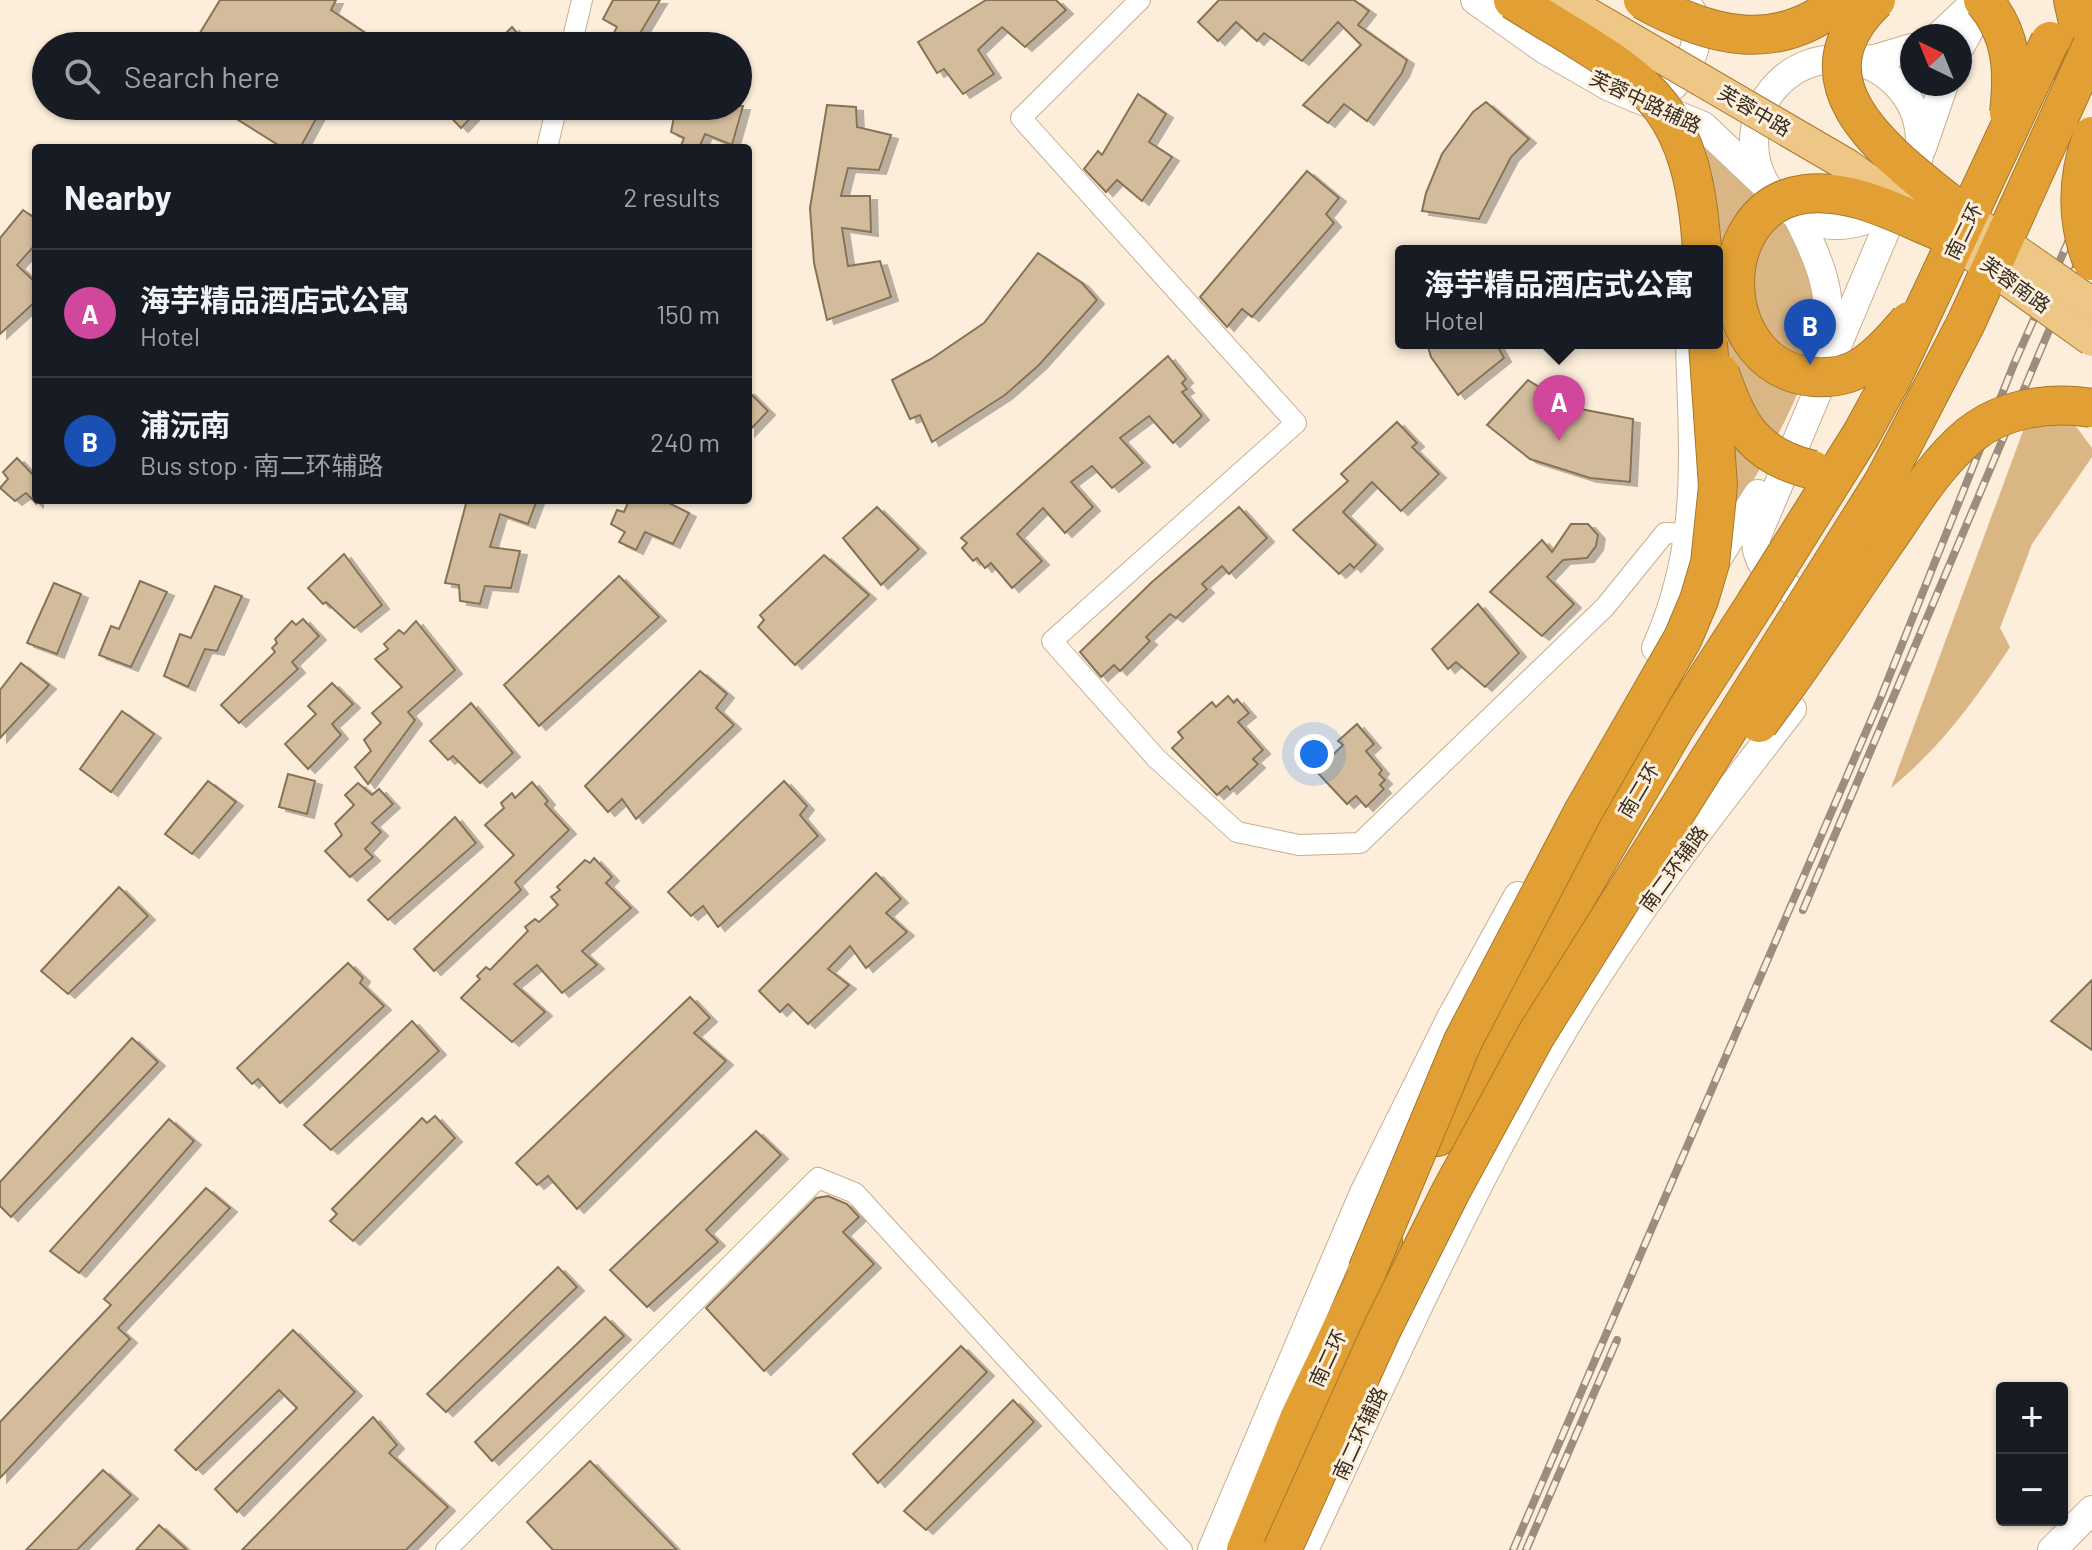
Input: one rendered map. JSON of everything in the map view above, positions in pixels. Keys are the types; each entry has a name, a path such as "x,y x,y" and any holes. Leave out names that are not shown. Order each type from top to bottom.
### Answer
{"highway":[{"path":"1513,0 1624,69 1651,92 1672,118 1695,178 1701,245"},
{"path":"1643,0 1688,23 1718,33 1755,35 1784,32 1806,23 1842,0"},
{"path":"1876,0 1852,31 1842,54 1846,97 1872,137 1940,214"},
{"path":"1984,0 1999,17 2007,37 2011,64 2008,120 2000,150"},
{"name":"南二环","path":"1246,1550 1299,1419 1367,1271 1437,1137 1676,726 1861,435 1932,295 2000,150 2050,41 2065,0"},
{"path":"2069,99 2077,68 2080,31 2073,0"},
{"name":"南二环","path":"1282,1550 1382,1329 1451,1191 1536,1035 1817,593 1884,481 1966,323 2092,45"},
{"path":"2092,136 2081,173 2080,200 2082,232 2092,261"},
{"path":"1932,295 1904,327 1860,368 1838,377 1801,376 1772,365 1754,347 1735,301 1735,274 1741,249 1753,224 1768,207 1806,194 1849,197 1940,214"},
{"path":"1367,1271 1463,1041 1583,812 1683,638 1699,600 1710,563 1718,486 1709,349"},
{"path":"1711,349 1727,395 1746,431 1765,452 1794,466 1832,470 1855,463 1876,452 1920,410"},
{"path":"1609,918 1803,664 1947,457 1971,434 2022,410 2049,405 2092,408"}],"main road":[{"name":"芙蓉中路","path":"1564,0 1847,165 1940,214"},
{"name":"芙蓉中路","path":"1602,0 1749,83 1940,214"},
{"name":"芙蓉南路","path":"1940,214 2092,325"}],"street":[{"path":"574,32 582,0"},
{"path":"1140,0 1021,118 1296,423 1052,641 1156,758 1237,832 1299,845 1360,843 1605,607 1665,533 1691,534"},
{"name":"芙蓉中路辅路","path":"1475,0 1544,49 1631,97 1703,126 1724,142 1767,187"},
{"path":"1631,97 1651,100 1663,95 1697,46 1699,22 1680,0"},
{"path":"1680,0 1890,77 1908,100 1919,127 1916,167 1920,188 1940,214"},
{"path":"1955,24 1975,0"},
{"path":"1972,24 1984,0"},
{"path":"1212,1550 1371,1180 1451,1018 1656,648 1764,484 1823,347 1828,293 1821,266 1796,214 1767,187 1757,164 1754,140 1764,104 1787,75 1809,63 1875,59 1900,52"},
{"path":"1796,214 1817,222 1839,225 1861,221 1894,203 1916,167 1940,96"},
{"path":"548,144 554,120"},
{"path":"1685,245 1678,164 1703,126"},
{"path":"1894,203 1914,204 1940,214"},
{"name":"南二环辅路","path":"1304,1550 1408,1329 1549,1054 1658,888 1810,685 1821,646 1815,614 1762,566 1755,555 1756,538 1894,203"},
{"path":"1656,648 1677,598 1691,534 1690,349"},
{"path":"446,1550 818,1178 855,1193 1182,1550"},
{"path":"2052,1550 2092,1510"},
{"path":"2071,1550 2092,1530"}],"shaded area":[{"path":"1705,143 1750,175 1773,203 1804,261 1818,316 1816,338 1798,392 1770,450 1729,522 1718,349 1723,349 1723,245 1712,245"},
{"path":"2069,417 2092,448 2092,457 2032,544 2000,628 2010,647 1956,722 1891,788 2026,423"}],"building":[{"path":"220,0 336,0 331,10 364,32 201,32"},
{"path":"613,0 660,0 641,32 614,32 617,27 603,19"},
{"path":"986,0 1056,0 1066,10 1025,47 1002,27 978,50 994,74 963,94 944,69 937,73 918,42"},
{"path":"1219,0 1354,0 1369,11 1358,25 1407,60 1402,73 1367,121 1344,104 1328,123 1303,105 1361,45 1338,22 1302,61 1264,33 1257,41 1236,22 1218,41 1198,22"},
{"path":"1138,94 1166,114 1149,142 1172,157 1142,201 1117,180 1106,192 1084,169 1098,151 1102,155"},
{"path":"1486,102 1529,139 1511,157 1479,219 1422,211 1442,154 1473,112"},
{"path":"827,105 856,107 857,127 891,135 879,170 848,168 841,196 870,196 871,232 842,228 848,266 880,261 891,297 827,320 814,263 810,208"},
{"path":"238,120 315,120 302,144 277,144"},
{"path":"453,120 469,120 461,128"},
{"path":"673,120 739,120 732,144 705,134 701,144 682,144 684,138 671,132"},
{"path":"1307,171 1339,198 1326,214 1334,223 1252,317 1242,309 1227,327 1200,297"},
{"path":"23,210 32,216 32,248 17,265 32,279 32,305 0,334 0,238"},
{"path":"1038,253 1082,283 1097,300 1039,365 1005,395 932,442 920,415 910,419 892,380 931,359 984,323"},
{"path":"1429,349 1499,349 1504,358 1458,395"},
{"path":"1168,356 1186,379 1182,383 1187,389 1182,392 1202,416 1173,443 1149,416 1120,438 1143,463 1112,488 1092,466 1071,482 1093,507 1065,533 1043,508 1017,534 1042,561 1012,588 991,563 985,568 977,558 973,561 962,548 967,543 961,538"},
{"path":"1528,380 1570,407 1633,419 1630,482 1590,478 1530,459 1487,425"},
{"path":"752,395 768,411 752,428"},
{"path":"1397,422 1417,443 1412,447 1439,474 1401,511 1372,482 1343,512 1376,545 1354,568 1350,564 1339,574 1293,530 1348,481 1341,474"},
{"path":"17,458 32,474 32,499 26,493 15,501 0,488 8,479 3,472"},
{"path":"466,504 536,504 528,524 500,514 490,547 520,551 511,588 485,586 480,604 460,601 459,585 445,583"},
{"path":"627,504 671,504 689,513 673,544 645,532 636,550 619,542 625,532 611,524 617,510 624,512"},
{"path":"877,507 919,549 881,585 843,538"},
{"path":"1239,507 1267,538 1229,574 1222,566 1202,584 1207,589 1176,618 1170,614 1146,637 1150,641 1120,671 1114,665 1101,677 1080,652 1152,582"},
{"path":"1571,524 1588,524 1598,535 1596,546 1587,558 1563,560 1547,577 1574,604 1542,636 1490,592 1542,540 1552,552"},
{"path":"344,554 382,605 354,628 308,588"},
{"path":"824,555 869,595 795,665 758,627 764,620 760,615"},
{"path":"619,576 659,617 539,726 504,685"},
{"path":"140,581 167,592 131,667 99,655 111,626 119,629"},
{"path":"54,583 81,594 57,654 27,643"},
{"path":"215,586 242,596 217,651 205,649 188,687 164,676 180,634 191,638"},
{"path":"1478,604 1519,653 1485,687 1456,662 1448,669 1432,649"},
{"path":"303,619 319,636 292,662 298,669 239,723 221,705 275,652 272,648 277,643 275,639 292,621 296,625"},
{"path":"416,621 455,670 408,712 415,720 368,784 355,767 371,751 364,740 381,723 372,713 402,687 375,659 388,649 384,644 399,630 404,634"},
{"path":"21,663 49,685 0,738 0,690"},
{"path":"700,671 727,694 716,708 734,725 636,819 622,799 608,812 585,786"},
{"path":"332,683 353,704 332,724 341,735 308,769 285,744 316,714 308,706"},
{"path":"1228,696 1234,703 1237,699 1249,713 1238,722 1263,750 1253,759 1258,764 1230,790 1227,786 1217,795 1172,748 1183,738 1178,732 1212,702 1216,707"},
{"path":"471,703 513,753 480,783 453,756 448,760 430,741"},
{"path":"122,711 154,734 111,792 80,769"},
{"path":"1357,724 1374,744 1366,751 1382,770 1379,774 1385,780 1380,785 1384,789 1366,807 1356,796 1347,804 1316,771 1343,745 1338,741"},
{"path":"288,774 315,781 307,814 279,807"},
{"path":"208,781 236,802 192,854 165,834"},
{"path":"784,781 807,806 800,815 818,836 718,927 703,906 691,916 668,892"},
{"path":"532,782 548,801 545,804 569,830 515,882 521,890 434,971 414,949 514,855 485,825 504,808 501,803 512,793 515,798"},
{"path":"358,783 372,795 379,789 393,804 372,823 381,832 365,849 373,857 350,877 325,851 342,835 335,824 354,805 345,795"},
{"path":"455,817 476,843 388,920 368,900"},
{"path":"594,858 612,877 606,883 631,908 582,951 597,965 562,993 537,965 514,984 545,1012 512,1042 461,998 480,979 477,976 486,967 490,970 528,931 525,927 535,919 539,922 558,905 551,897 560,890 557,887 585,860 590,863"},
{"path":"876,873 901,899 886,913 907,932 866,968 850,946 828,969 849,985 808,1024 788,1004 780,1012 759,991"},
{"path":"119,887 148,916 68,994 41,971"},
{"path":"348,963 363,978 360,983 384,1006 280,1103 258,1079 252,1084 237,1068"},
{"path":"2092,980 2092,1050 2051,1021"},
{"path":"690,997 710,1018 694,1033 726,1061 577,1209 548,1176 537,1185 516,1163"},
{"path":"412,1021 439,1051 331,1150 304,1125"},
{"path":"132,1038 158,1062 11,1217 0,1206 0,1182"},
{"path":"435,1116 455,1138 353,1241 330,1221 337,1214 332,1209 422,1118 427,1123"},
{"path":"169,1119 194,1141 79,1273 50,1251"},
{"path":"756,1131 781,1155 706,1230 718,1242 647,1307 610,1270"},
{"path":"206,1188 230,1208 118,1328 130,1339 0,1478 0,1422 111,1305 104,1299"},
{"path":"828,1196 847,1204 859,1217 843,1232 874,1264 764,1371 706,1308 816,1198"},
{"path":"558,1267 577,1287 446,1412 427,1394"},
{"path":"605,1317 624,1336 492,1461 475,1442"},
{"path":"293,1330 355,1392 237,1512 215,1489 297,1408 279,1390 196,1470 175,1450"},
{"path":"961,1346 987,1372 878,1483 853,1454"},
{"path":"1013,1400 1034,1422 926,1530 904,1511"},
{"path":"373,1417 397,1445 389,1453 448,1507 406,1550 242,1550"},
{"path":"590,1461 677,1550 553,1550 527,1522"},
{"path":"103,1470 131,1495 77,1550 26,1550"},
{"path":"159,1525 187,1550 136,1550"}],"railway":[{"path":"1513,1550 1881,697 2014,364 2092,188"},
{"path":"1803,910 2092,229"},
{"path":"1526,1550 1617,1340"}],"place":[{"name":"浦沅南","path":"1810,365"},
{"name":"海芋精品酒店式公寓","path":"1559,441"}]}
